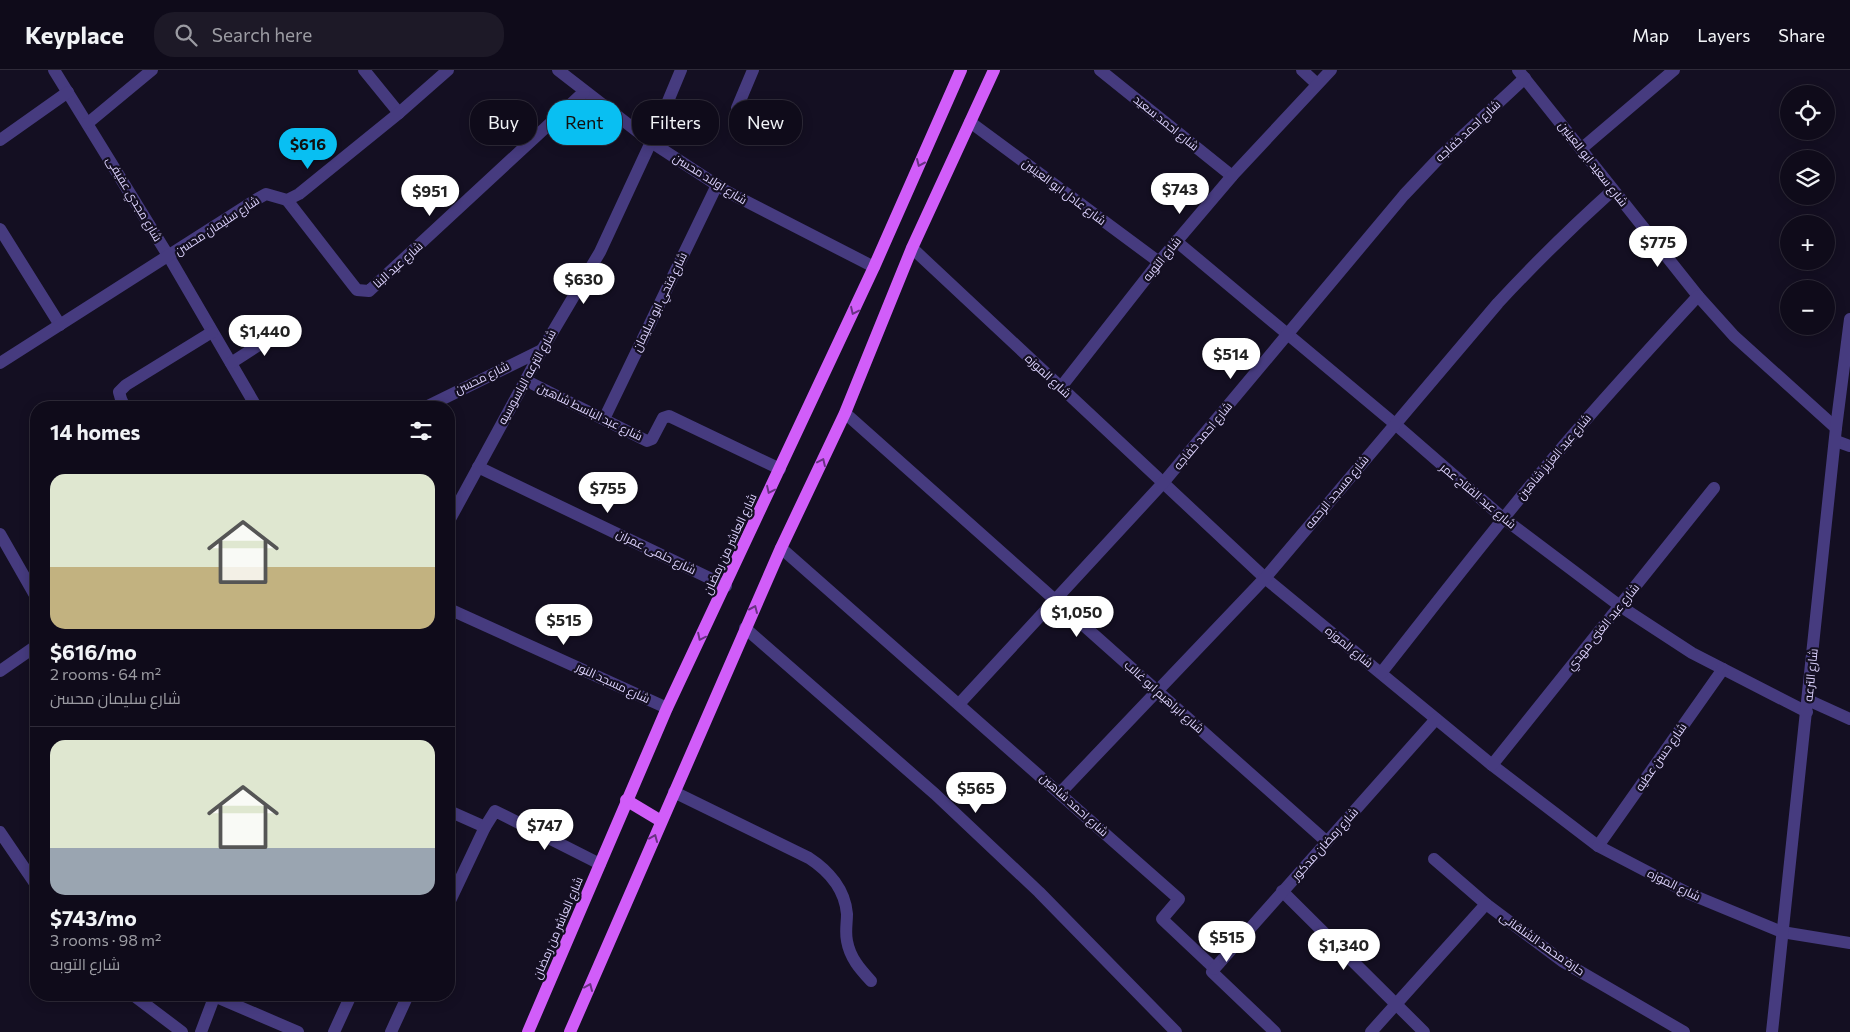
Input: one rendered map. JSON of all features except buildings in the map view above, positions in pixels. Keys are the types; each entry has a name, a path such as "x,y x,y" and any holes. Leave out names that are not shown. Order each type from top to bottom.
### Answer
{"main road":[{"name":"شارع العاشر من رمضان","path":"528,1032 667,708 726,586 874,267 961,70"},
{"path":"570,1032 745,628 846,412 912,248 994,70"},
{"path":"626,800 661,821"}],"street":[{"name":"شارع مجدي عفيفى","path":"54,70 169,257 253,401"},
{"path":"88,123 152,70"},
{"path":"364,70 399,112"},
{"path":"287,200 299,194 321,177 448,70"},
{"name":"شارع اولاد محسن","path":"558,70 632,128"},
{"name":"شارع الترعه الباسوسيه","path":"668,100 681,70"},
{"path":"740,100 753,70"},
{"name":"شارع احمد سعيد","path":"1100,70 1232,176"},
{"path":"1302,70 1317,84"},
{"name":"شارع التوبه","path":"1060,387 1176,241 1232,176 1332,70"},
{"path":"1581,150 1674,70"},
{"name":"شارع سعيد ابو العينين","path":"1521,74 1698,296 1734,336 1836,428"},
{"name":"شارع احمد خفاجه","path":"960,704 1163,483 1404,195 1521,74"},
{"path":"0,140 68,92"},
{"name":"شارع عيد البنا","path":"287,200 357,290 369,291 584,92"},
{"name":"شارع عادل ابو العينين","path":"970,122 1159,262"},
{"name":"شارع الترعه الباسوسيه","path":"455,510 525,380 600,252 650,145"},
{"name":"شارع اولاد محسن","path":"656,145 717,185 874,267"},
{"name":"شارع فتحي ابو سليمان","path":"604,419 717,185"},
{"name":"شارع مسجد الرحمه","path":"1060,793 1265,578 1498,303 1535,263 1613,190"},
{"name":"شارع سليمان محسن","path":"0,363 169,257 257,199 266,194 287,200"},
{"path":"0,229 60,325"},
{"name":"شارع عبد الفتاح عمر","path":"1176,241 1395,424 1503,518 1620,606 1692,653 1723,669 1807,706 1850,719"},
{"name":"شارع الموزه","path":"912,248 1265,578 1492,765 1598,846 1690,894 1782,932 1850,943"},
{"name":"شارع عبد العزيز شاهين","path":"1381,673 1503,518 1605,396 1698,296"},
{"name":"شارع الترعه","path":"1772,1032 1836,428 1850,319"},
{"path":"231,362 285,328"},
{"path":"122,401 120,392 126,385 212,332"},
{"name":"شارع محسن","path":"438,401 542,350"},
{"name":"شارع عبد الباسط شاهين","path":"525,380 647,440 652,439 663,418 669,416 780,468"},
{"name":"شارع ابراهيم ابو غالب","path":"846,412 1327,842"},
{"path":"1836,441 1850,446"},
{"name":"شارع حلمى عمران","path":"478,467 726,586"},
{"name":"شارع عبد الغنى مهدي","path":"1492,765 1714,488"},
{"path":"0,534 30,586"},
{"name":"شارع احمد شاهين","path":"781,548 1179,899 1162,919 1214,969 1212,972 1275,1032"},
{"name":"شارع مسجد النور","path":"455,612 667,708"},
{"path":"745,628 837,706 935,794 1039,892 1176,1032"},
{"path":"0,671 30,650"},
{"name":"شارع حسن عطيه","path":"1598,846 1723,669"},
{"name":"شارع رمضان مدكور","path":"1214,969 1436,719"},
{"path":"674,792 809,858 826,871 842,894 846,905 847,942 851,955 857,967 871,980"},
{"path":"455,890 494,811 600,864"},
{"path":"455,814 485,827"},
{"path":"1,836 30,876"},
{"name":"حارة محمد الشلقانى","path":"1434,858 1486,904 1562,961 1684,1032"},
{"path":"1282,892 1424,1032"},
{"path":"1371,1032 1486,904"},
{"path":"140,1001 182,1032"},
{"path":"202,1032 212,1001"},
{"path":"228,1001 298,1032"},
{"path":"334,1032 348,1001"},
{"path":"391,1032 405,1001"}]}
